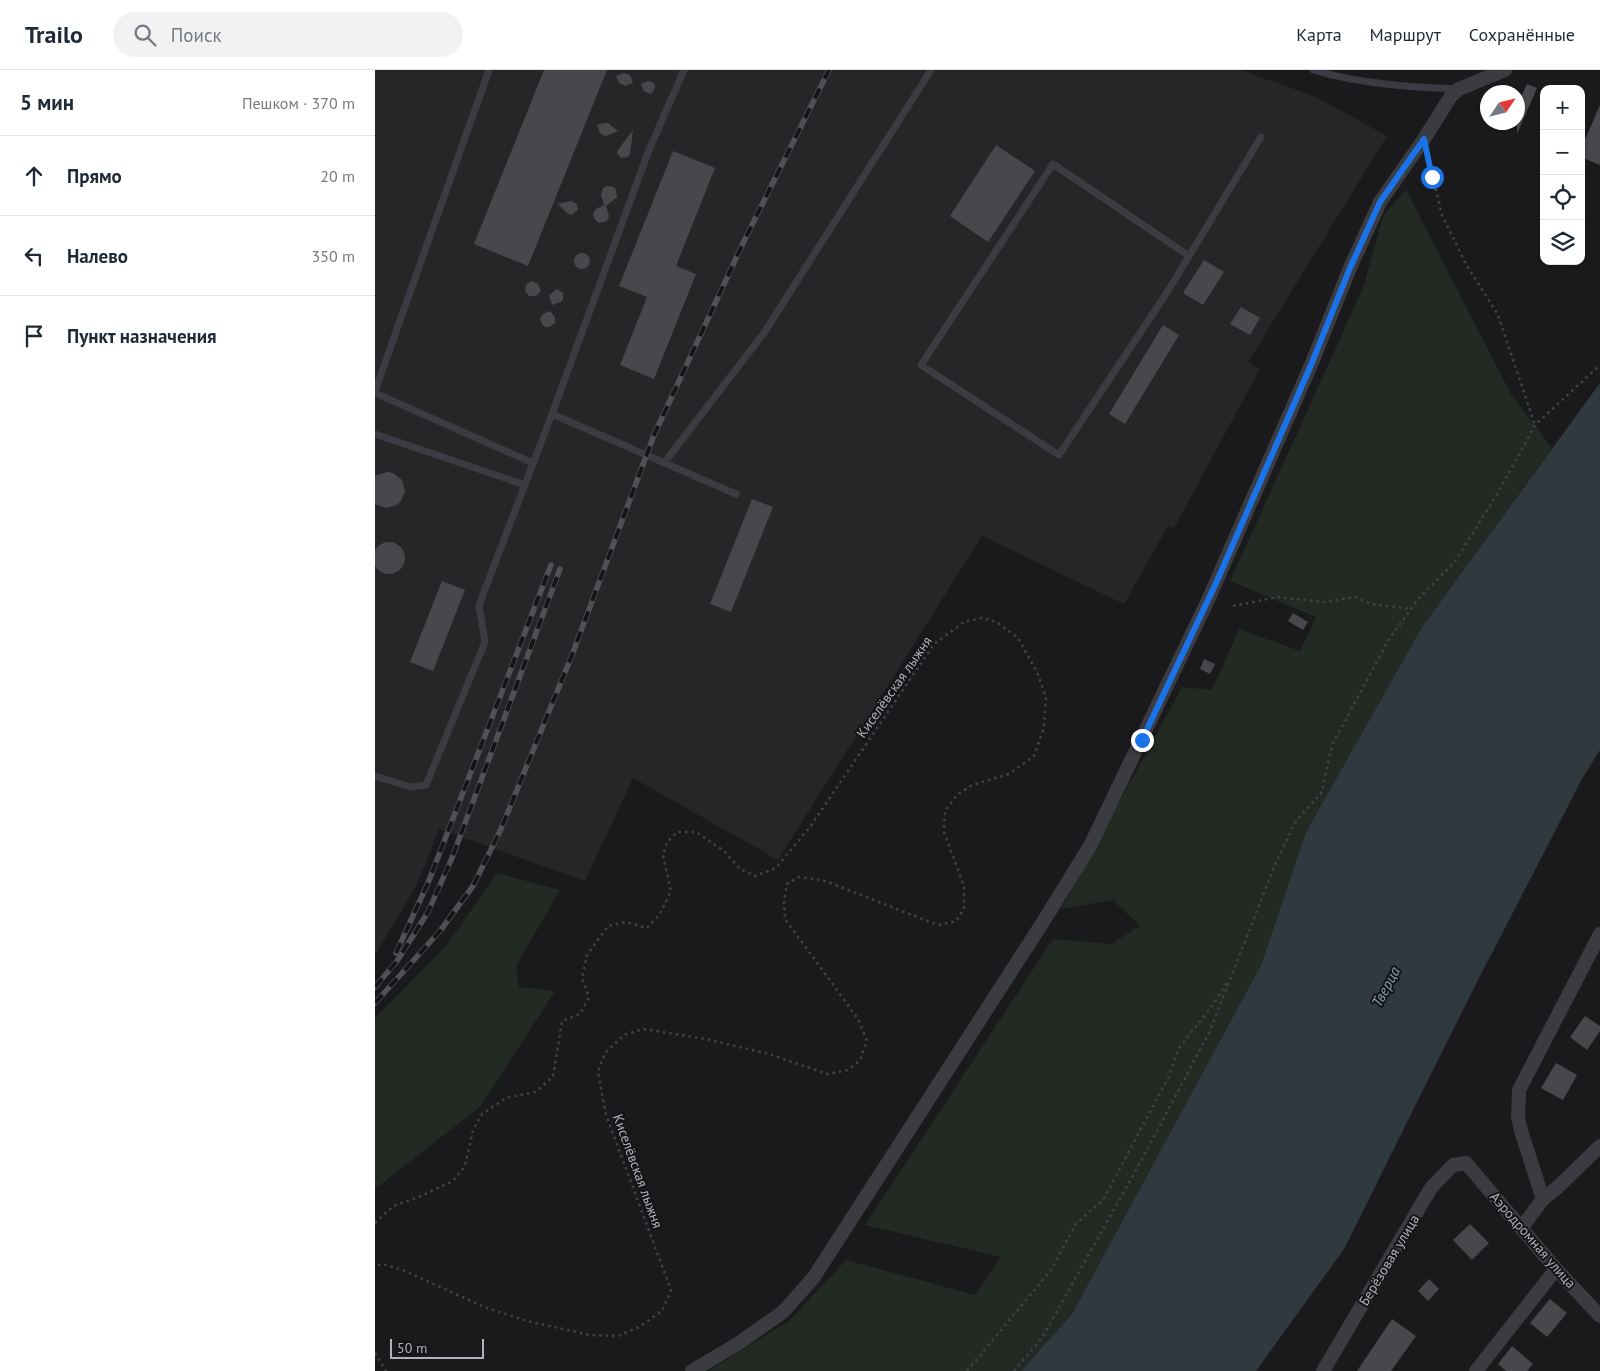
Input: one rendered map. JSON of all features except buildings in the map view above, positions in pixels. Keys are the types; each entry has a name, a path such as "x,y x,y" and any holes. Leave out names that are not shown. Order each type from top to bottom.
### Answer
{"street":[{"path":"693,1371 739,1343 783,1312 814,1277 1043,922 1090,846 1209,598 1380,202 1451,96 1459,88 1505,70"},
{"path":"1543,1199 1521,1134 1518,1118 1519,1090 1600,934"},
{"path":"1522,1228 1543,1199 1600,1146"},
{"name":"Аэродромная улица","path":"1466,1164 1556,1269 1600,1316"},
{"name":"Берёзовая улица","path":"1323,1371 1431,1188 1453,1165 1466,1164"},
{"path":"1475,1371 1556,1269"}],"lane":[{"path":"489,70 375,392 533,462"},
{"path":"375,776 411,787 426,785 485,642 479,606 649,150 684,70"},
{"path":"664,462 765,334 931,70"},
{"path":"1313,70 1332,76 1407,87 1459,88"},
{"path":"1189,256 1053,164 921,365 1059,455 1168,291 1261,137"},
{"path":"552,414 736,494"},
{"path":"375,434 525,486"}],"path":[{"path":"1424,139 1442,216 1466,264 1499,315 1535,425"},
{"path":"1014,1371 1042,1338 1140,1163 1209,1033 1276,862 1296,821 1322,792 1332,745 1389,639 1420,597 1454,563 1496,496 1535,425 1600,365"},
{"path":"1233,606 1278,597 1323,602 1355,597 1371,604 1412,609"},
{"name":"Киселёвская лыжня","path":"375,1223 393,1206 453,1181 465,1166 473,1130 482,1114 506,1098 535,1092 553,1077 562,1021 580,1014 589,997 582,978 587,955 608,926 626,922 647,928 659,914 671,891 663,855 667,842 677,832 696,832 724,851 740,869 755,876 776,868 810,827 934,644 964,622 982,618 997,622 1018,638 1037,672 1046,697 1044,728 1034,756 1009,774 972,785 957,796 945,811 944,832 964,886 964,909 956,921 938,925 825,881 799,877 787,884 784,902 785,919 858,1019 867,1041 860,1060 848,1070 827,1074 769,1054 705,1039 643,1029 624,1035 605,1053 598,1072 605,1115 671,1290 662,1311 639,1327 618,1336 590,1335 527,1322 484,1307 403,1270 382,1264 375,1266"},
{"path":"967,1371 1051,1270 1076,1224 1103,1200 1168,1078 1179,1048 1212,1006 1231,976"},
{"path":"375,1353 386,1371"}],"shaded area":[{"path":"375,70 1240,70 1314,96 1387,136 1248,362 1260,369 1174,528 1168,526 1124,604 982,536 778,860 633,778 585,881 439,829 417,885 375,955"},
{"path":"1406,190 1511,394 1552,448 1422,627 1306,832 1261,965 1072,1314 1021,1371 708,1371 789,1321 846,1260 975,1295 1001,1257 865,1225 1053,939 1111,944 1140,926 1113,900 1061,909 1182,687 1212,690 1239,629 1300,651 1316,617 1230,581 1363,288 1384,214"},
{"path":"497,873 560,890 516,966 519,987 555,991 481,1106 375,1189 375,1018 446,946"}],"water":[{"name":"Тверца","path":"1600,383 1600,750 1582,779 1477,982 1344,1249 1256,1371 1021,1371 1072,1314 1261,965 1306,832 1422,627"}],"railway":[{"path":"375,1003 440,931 473,886 501,829 572,655 654,435 745,239 829,70"},
{"path":"396,953 428,883 551,565"},
{"path":"375,987 397,961 428,912 452,858 560,569"}],"route":[{"path":"1142,740 1217,581 1380,202 1424,139 1432,177"}]}
